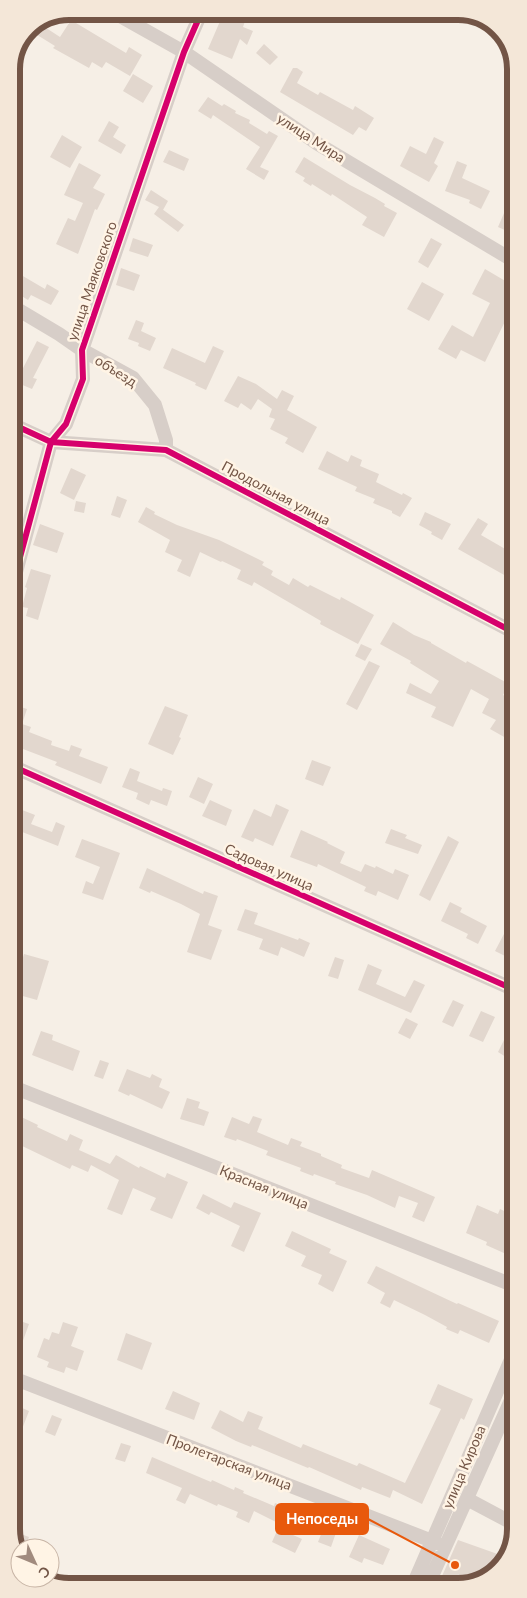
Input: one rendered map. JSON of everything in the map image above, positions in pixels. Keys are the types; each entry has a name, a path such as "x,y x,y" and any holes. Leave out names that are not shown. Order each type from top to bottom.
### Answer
{"street":[{"name":"улица Мира","path":"127,20 184,52 318,144 507,256"},
{"name":"улица Маяковского","path":"20,557 51,442 66,424 83,379 82,350 184,52 198,20"},
{"name":"объезд","path":"20,311 82,350 133,378 155,405 166,440 166,450"},
{"name":"Продольная улица","path":"20,428 51,442 166,450 507,629"},
{"name":"Садовая улица","path":"20,770 507,986"},
{"name":"Красная улица","path":"20,1090 507,1283"},
{"name":"улица Кирова","path":"430,1578 438,1543 507,1370"},
{"name":"Пролетарская улица","path":"20,1381 438,1543"},
{"name":"улица Кирова","path":"417,1578 467,1499 507,1409"},
{"path":"467,1499 507,1520"}],"building":[{"path":"71,20 126,53 129,47 142,55 130,76 106,62 102,68 92,62 89,68 53,48 55,46 35,33 44,27 60,37"},
{"path":"221,20 243,20 245,21 243,27 253,31 247,45 240,39 232,59 208,49"},
{"path":"264,44 278,57 270,65 256,53"},
{"path":"293,68 303,72 297,83 318,95 320,92 353,110 355,106 374,118 366,131 359,127 353,135 280,92"},
{"path":"133,74 153,86 143,103 123,91"},
{"path":"208,97 222,106 224,104 236,111 235,113 250,120 249,123 267,134 269,131 278,136 260,167 269,171 264,180 246,169 260,147 213,115 211,119 198,111"},
{"path":"109,121 119,127 113,137 126,145 121,154 98,141"},
{"path":"62,135 82,147 70,168 50,157"},
{"path":"434,137 444,142 434,163 438,166 429,182 400,166 410,146 426,154"},
{"path":"169,150 189,159 184,171 163,162"},
{"path":"304,157 385,204 384,206 397,213 384,237 362,225 367,217 332,194 331,196 312,184 311,186 303,181 305,178 295,172"},
{"path":"457,161 467,165 462,178 490,191 481,209 469,203 470,200 445,191"},
{"path":"79,163 101,175 93,188 105,194 97,210 95,209 78,254 56,244 68,218 75,221 83,203 64,195"},
{"path":"151,190 168,201 163,210 184,225 178,232 154,214 159,207 145,200"},
{"path":"507,206 507,231 498,227"},
{"path":"133,238 153,245 148,257 129,251"},
{"path":"431,238 442,244 428,268 418,262"},
{"path":"121,268 140,275 134,291 116,285"},
{"path":"485,269 507,282 507,317 485,362 461,350 456,359 438,349 452,325 473,337 490,303 472,294"},
{"path":"20,274 45,289 47,284 59,291 51,305 31,295 28,300 20,295"},
{"path":"422,282 444,294 429,321 407,309"},
{"path":"136,320 144,323 141,331 156,338 150,351 138,346 139,343 128,339"},
{"path":"37,341 49,347 33,378 37,379 32,389 20,384 21,372"},
{"path":"213,346 224,351 206,390 195,385 196,383 163,368 172,348 205,363"},
{"path":"238,376 256,384 277,399 282,390 294,396 287,410 317,427 303,453 285,443 288,438 270,429 275,419 269,417 272,409 258,399 251,410 241,403 238,408 224,401"},
{"path":"327,451 348,462 351,455 362,460 360,466 379,474 376,482 412,498 400,517 392,513 392,511 373,503 375,499 355,491 357,487 318,469"},
{"path":"71,468 86,475 74,500 60,493"},
{"path":"117,496 127,500 120,518 111,515"},
{"path":"76,501 86,503 84,513 74,511"},
{"path":"146,507 155,512 154,514 177,525 219,540 264,562 262,565 273,571 271,575 289,585 293,578 308,587 310,585 340,600 341,597 374,615 358,644 320,624 321,621 254,582 252,586 237,579 241,570 200,552 190,577 177,571 182,560 165,552 170,540 138,522"},
{"path":"425,512 451,524 442,540 419,525"},
{"path":"478,518 488,524 481,535 507,550 507,577 458,549"},
{"path":"40,524 64,533 57,553 33,545"},
{"path":"31,569 51,575 38,620 26,616 28,608 22,607 27,588 25,587"},
{"path":"393,622 466,663 467,661 507,683 503,695 507,697 507,739 490,729 496,720 482,713 489,699 471,689 453,727 431,717 436,707 406,693 410,683 431,694 439,681 410,663 411,661 380,644"},
{"path":"361,644 372,649 365,661 355,656"},
{"path":"369,661 380,666 357,710 346,704"},
{"path":"165,706 188,715 179,737 181,738 173,755 148,744"},
{"path":"20,707 27,709 22,724 31,727 29,732 52,741 51,745 69,751 71,745 82,749 79,756 108,767 101,784 55,765 57,762 20,748"},
{"path":"312,760 331,767 323,786 305,779"},
{"path":"130,768 140,772 137,781 162,791 163,788 172,791 167,806 151,800 149,805 136,799 138,793 122,787"},
{"path":"198,777 213,784 204,804 189,797"},
{"path":"210,800 232,810 226,826 202,816"},
{"path":"276,804 289,810 273,846 255,838 253,842 241,837 254,809 271,817"},
{"path":"20,809 35,815 31,824 52,832 56,822 65,826 58,846 20,831"},
{"path":"391,829 407,835 405,838 422,845 418,854 385,843"},
{"path":"301,830 345,852 340,863 361,872 365,864 375,868 376,866 393,874 395,869 409,875 398,900 378,891 376,896 364,891 366,887 318,864 317,867 290,857"},
{"path":"448,836 459,842 430,901 419,895"},
{"path":"82,839 120,853 103,900 82,893 86,881 93,884 100,867 75,857"},
{"path":"147,868 203,894 204,891 218,896 208,925 222,930 211,960 187,952 200,914 151,891 150,893 139,888"},
{"path":"450,902 462,908 460,912 487,926 478,944 466,938 468,934 441,921"},
{"path":"245,909 258,913 254,924 310,943 304,957 281,947 278,956 259,949 263,939 237,930"},
{"path":"507,928 507,957 495,951"},
{"path":"24,954 49,961 37,1000 20,995 20,967"},
{"path":"335,957 344,960 338,979 328,976"},
{"path":"368,964 382,970 376,984 405,997 414,980 425,985 411,1013 358,990"},
{"path":"453,1000 464,1005 453,1027 442,1022"},
{"path":"481,1011 495,1017 483,1042 469,1036"},
{"path":"406,1018 418,1024 410,1039 398,1033"},
{"path":"41,1031 53,1035 52,1040 80,1051 73,1071 32,1055"},
{"path":"507,1034 507,1058 498,1052"},
{"path":"100,1060 109,1063 103,1079 94,1076"},
{"path":"127,1069 150,1078 152,1074 162,1079 159,1087 170,1092 162,1109 130,1094 129,1096 118,1091"},
{"path":"187,1098 200,1102 198,1108 209,1112 204,1126 180,1119"},
{"path":"20,1116 38,1125 37,1127 67,1141 70,1134 83,1140 79,1150 110,1164 116,1155 139,1168 140,1166 165,1178 167,1173 188,1182 172,1219 150,1210 156,1198 133,1188 122,1215 107,1209 119,1180 91,1165 88,1172 72,1165 70,1169 20,1145"},
{"path":"253,1116 262,1119 257,1132 288,1145 291,1138 302,1142 300,1146 342,1165 341,1168 369,1178 372,1170 435,1197 424,1222 412,1217 418,1203 399,1196 395,1208 367,1195 335,1184 336,1182 300,1171 301,1168 266,1155 268,1151 237,1139 236,1141 224,1137 232,1117 249,1124"},
{"path":"203,1194 231,1208 234,1202 261,1213 244,1252 231,1246 240,1226 211,1212 209,1215 196,1208"},
{"path":"477,1205 498,1214 500,1209 507,1212 507,1254 486,1245 487,1242 466,1233"},
{"path":"292,1231 331,1249 329,1253 347,1261 333,1292 318,1284 322,1275 301,1266 306,1256 285,1246"},
{"path":"376,1266 457,1304 499,1321 489,1343 460,1330 458,1334 446,1329 447,1327 394,1300 390,1308 380,1303 385,1293 367,1283"},
{"path":"20,1321 29,1324 20,1349"},
{"path":"63,1322 78,1327 71,1346 84,1351 77,1371 66,1367 64,1373 47,1367 49,1362 37,1357 44,1338 49,1340 52,1332 59,1334"},
{"path":"126,1333 152,1343 142,1370 117,1360"},
{"path":"438,1384 473,1399 464,1420 461,1418 422,1504 393,1490 390,1498 362,1487 361,1490 309,1467 252,1445 251,1447 236,1441 211,1428 220,1410 243,1422 248,1411 263,1417 258,1429 301,1448 303,1444 357,1466 359,1463 405,1483 441,1409 429,1404"},
{"path":"173,1391 200,1403 194,1420 165,1409"},
{"path":"20,1407 29,1411 20,1434"},
{"path":"52,1415 62,1419 55,1436 45,1432"},
{"path":"121,1443 131,1446 125,1462 115,1459"},
{"path":"152,1457 211,1482 212,1480 234,1490 235,1487 244,1491 243,1493 274,1506 275,1503 303,1514 293,1535 302,1539 295,1553 272,1542 280,1524 254,1511 249,1523 236,1517 238,1512 218,1504 217,1506 190,1494 185,1504 176,1500 182,1488 146,1473"},
{"path":"326,1522 338,1527 331,1547 318,1542"},
{"path":"21,1534 29,1537 29,1538 21,1538"},
{"path":"359,1535 390,1549 383,1565 364,1558 362,1563 349,1557"},
{"path":"458,1540 500,1555 493,1564 480,1573 465,1578 441,1578"}],"cycle path":[{"path":"20,557 51,442 66,424 83,379 82,350 184,52 198,20"},
{"path":"20,428 51,442 166,450 507,629"},
{"path":"20,770 507,986"}],"place":[{"name":"Непоседы","path":"455,1565"}]}
